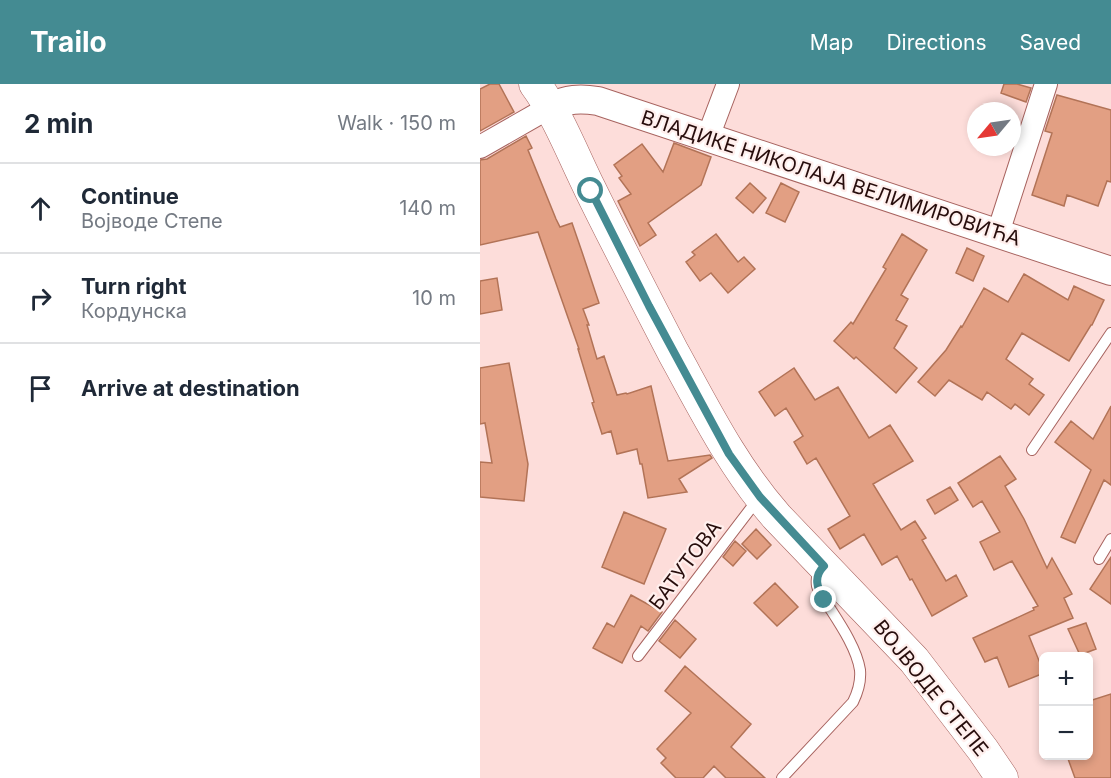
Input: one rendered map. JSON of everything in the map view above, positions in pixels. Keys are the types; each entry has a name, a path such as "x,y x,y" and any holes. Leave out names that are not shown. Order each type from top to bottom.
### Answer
{"main road":[{"name":"ВОЈВОДЕ СТЕПЕ","path":"543,96 596,202 729,454 760,497 914,660 1002,778"}],"street":[{"path":"708,137 729,84"},
{"path":"998,233 1046,84"},
{"path":"480,147 543,96"},
{"name":"ВЛАДИКЕ НИКОЛАЈА ВЕЛИМИРОВИЋА","path":"543,96 562,102 584,99 598,101 1111,271"}],"lane":[{"path":"1032,450 1111,333"},
{"name":"БАТУТОВА","path":"638,656 760,497"},
{"path":"1099,559 1111,539"},
{"path":"783,778 853,702 859,686 860,669 854,652 842,626 817,588 817,577 824,566"}],"building":[{"path":"490,84 499,84 514,112 480,131 480,89"},
{"path":"1004,84 1017,84 1031,88 1026,102 1001,93"},
{"path":"1057,95 1111,110 1111,182 1107,181 1098,206 1067,195 1064,206 1032,195 1052,133 1045,131"},
{"path":"526,136 532,148 528,150 560,227 572,223 599,303 583,309 589,325 587,325 597,359 604,356 617,395 651,386 668,461 710,455 712,458 679,479 687,492 648,498 637,449 617,454 611,431 602,434 579,349 538,232 480,245 480,160 487,159"},
{"path":"674,143 711,157 701,185 648,223 656,235 640,246 618,201 631,194 619,178 622,176 614,165 642,144 663,172"},
{"path":"750,183 766,198 753,213 736,198"},
{"path":"781,183 799,192 785,222 766,213"},
{"path":"716,234 738,262 744,257 755,269 728,293 711,273 700,281 686,262 695,255 692,252"},
{"path":"902,234 927,250 901,295 908,299 896,320 907,326 894,348 917,368 896,393 856,357 854,359 834,341 851,322 853,324 886,269 883,267"},
{"path":"967,248 984,256 973,281 956,273"},
{"path":"1024,274 1068,300 1074,286 1104,300 1092,325 1069,361 1022,333 1006,359 1033,379 1029,384 1044,395 1029,415 1015,404 1011,409 987,392 982,400 949,380 935,396 918,382 946,350 984,288 1008,302"},
{"path":"497,278 502,310 480,314 480,281"},
{"path":"509,363 528,464 524,501 480,497 480,462 492,463 485,423 480,424 480,368"},
{"path":"794,368 815,400 838,387 869,438 890,425 913,461 873,484 901,530 915,521 926,538 922,540 946,581 956,575 967,596 932,616 897,556 882,565 864,534 840,549 828,529 850,516 816,458 807,464 794,442 803,436 786,408 775,416 759,392"},
{"path":"1111,406 1111,485 1104,480 1075,543 1061,537 1091,470 1055,442 1071,421 1093,439"},
{"path":"1000,456 1016,479 1005,486 1024,519 1047,568 1052,558 1072,594 1064,598 1073,618 1029,636 1039,661 1039,675 1009,687 997,657 985,662 973,638 1034,610 1033,608 1038,606 1012,561 994,570 980,542 1000,532 982,501 973,507 958,483"},
{"path":"950,487 958,500 935,514 927,500"},
{"path":"624,512 666,529 644,584 602,567"},
{"path":"756,529 771,545 757,559 742,544"},
{"path":"735,541 746,551 733,566 723,557"},
{"path":"1111,557 1111,604 1090,589"},
{"path":"775,583 798,607 777,626 754,603"},
{"path":"631,595 662,612 648,631 641,626 622,663 593,648 607,623 614,627"},
{"path":"675,620 696,639 680,658 659,641"},
{"path":"1086,623 1096,649 1079,652 1068,629"},
{"path":"685,666 751,724 731,747 765,778 726,778 714,766 703,778 676,778 661,763 666,758 657,749 691,713 665,691"},
{"path":"1111,694 1111,778 1075,778 1068,760 1093,760 1093,700"}],"route":[{"path":"591,191 649,306 729,454 760,497 824,566 817,577 817,588 824,600"}]}
